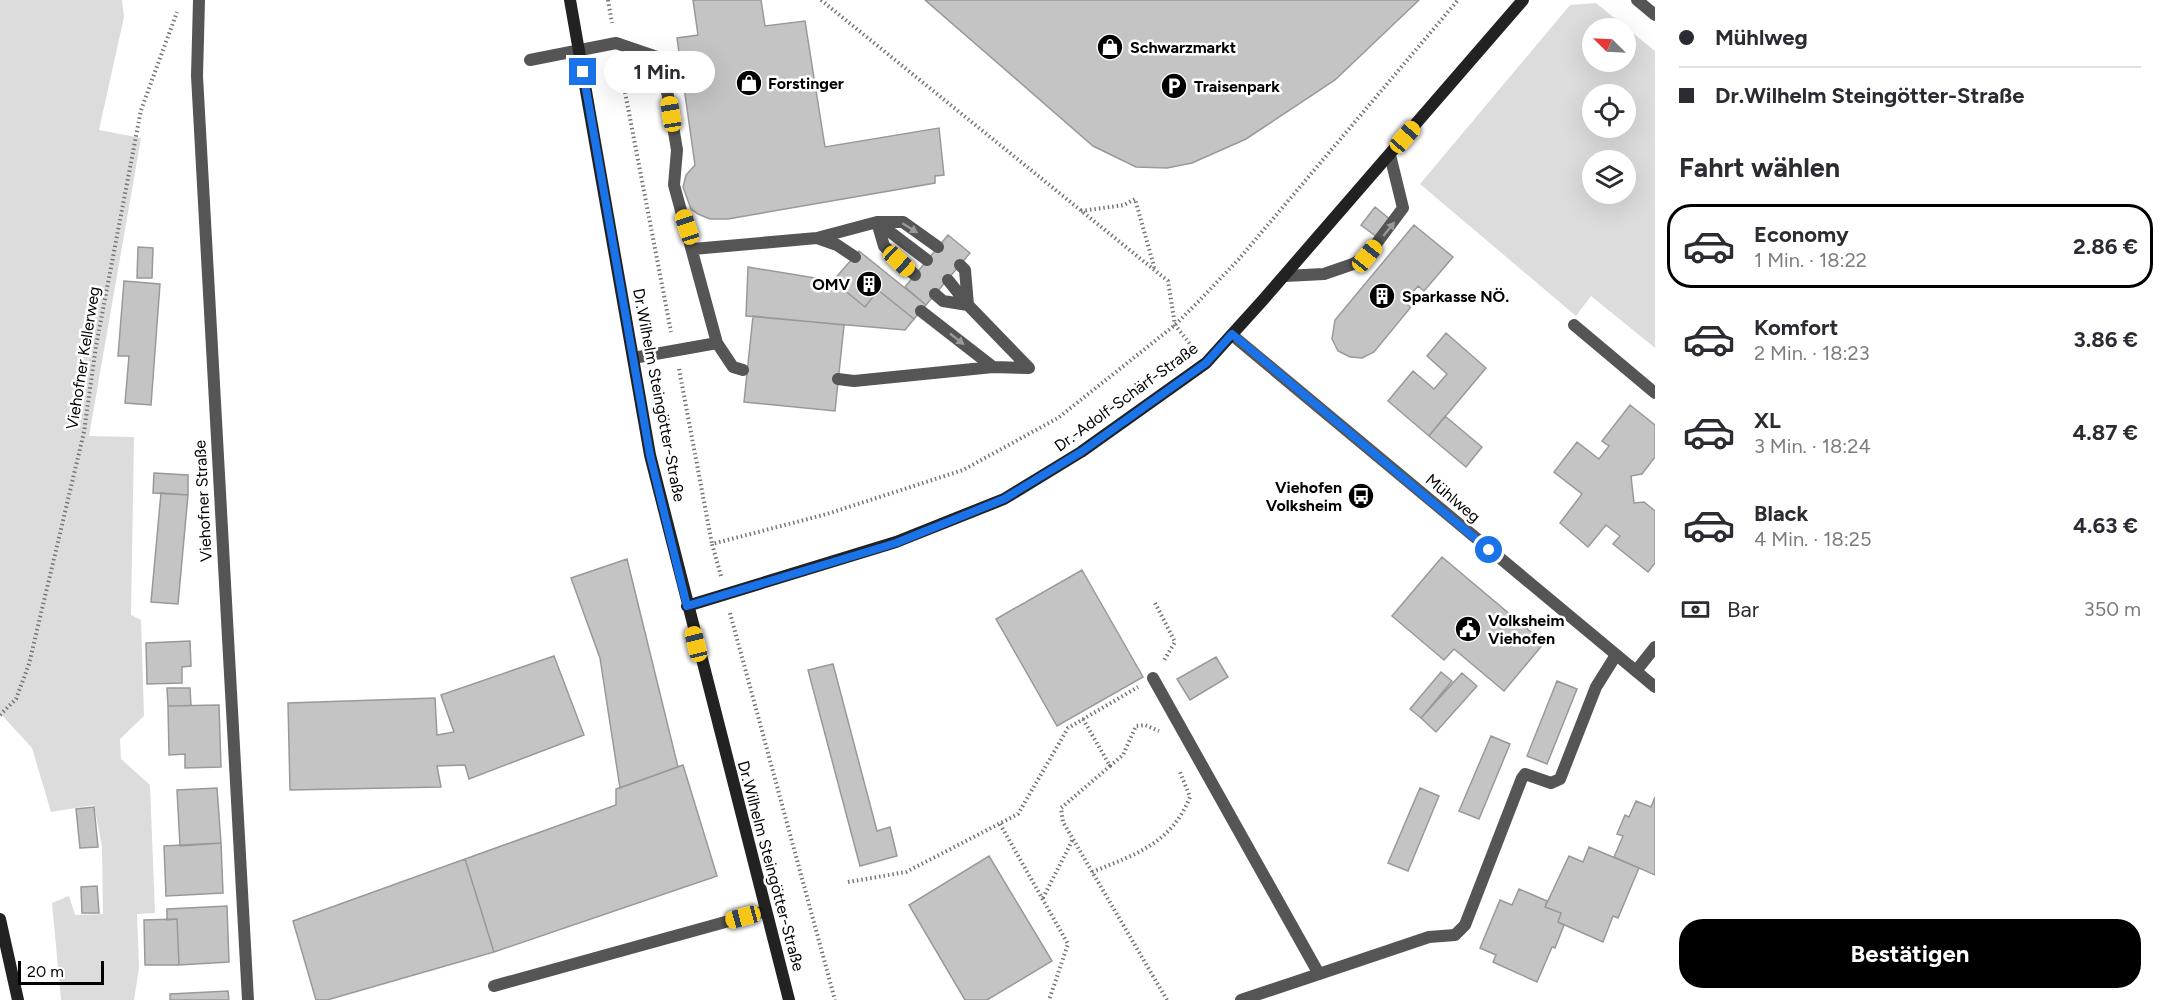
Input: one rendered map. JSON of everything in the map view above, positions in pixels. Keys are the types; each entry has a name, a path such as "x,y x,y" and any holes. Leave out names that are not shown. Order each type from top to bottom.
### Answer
{"main road":[{"name":"Dr.Wilhelm Steingötter-Straße","path":"570,0 650,455 789,1000"},
{"name":"Dr.-Adolf-Schärf-Straße","path":"687,606 896,543 1004,499 1081,452 1206,363 1285,276 1523,0"},
{"path":"0,919 18,1000"}],"street":[{"name":"Viehofner Straße","path":"199,0 197,76 248,1000"},
{"path":"1637,0 1655,15"},
{"path":"530,60 616,44 657,57 668,96 677,150 674,185 717,343 733,367 743,370"},
{"path":"1285,276 1324,274 1367,256 1403,208 1390,155"},
{"path":"693,249 817,238 877,222 903,222 938,247"},
{"path":"877,222 927,260"},
{"path":"877,222 884,246 915,275"},
{"path":"817,238 837,245 855,257"},
{"path":"960,266 965,270 968,305"},
{"path":"838,379 854,381 993,367 1029,368 968,305 948,280"},
{"path":"935,294 943,301 968,305"},
{"path":"921,311 993,367"},
{"path":"1574,325 1655,393"},
{"name":"Mühlweg","path":"1232,334 1655,687"},
{"path":"633,358 717,343"},
{"path":"1636,671 1655,647"},
{"path":"1241,1000 1429,937 1455,934 1461,930 1465,925 1522,778 1525,774 1531,775 1551,783 1560,779 1596,687 1616,655"},
{"path":"1154,678 1319,974"},
{"path":"494,986 765,911"}],"path":[{"path":"608,0 712,544"},
{"path":"821,0 1168,281 1175,325 1206,363"},
{"name":"Viehofner Kellerweg","path":"0,715 16,699 29,664 84,432 96,346 141,110 178,10"},
{"path":"1081,211 1124,205 1135,199 1155,271"},
{"path":"848,882 906,873 1018,814 1068,728 1154,678 1175,642 1155,603"},
{"path":"1083,719 1110,766"},
{"path":"1160,732 1145,725 1136,726 1123,755 1061,807 1063,822 1167,1000"},
{"path":"1092,872 1164,838 1182,817 1190,797 1176,763"},
{"path":"1000,824 1068,945 1049,1000"},
{"path":"1042,899 1073,839"}],"shaded area":[{"path":"0,0 122,0 124,17 99,130 141,138 89,436 134,437 131,615 141,620 144,716 120,739 121,759 150,785 155,913 137,914 139,968 134,1000 61,1000 52,903 69,896 75,915 103,914 102,847 94,805 51,812 32,748 0,713"},
{"path":"1596,3 1614,18 1582,18 1582,72 1636,72 1636,36 1655,51 1655,348 1591,296 1576,316 1420,184 1570,5"}],"building":[{"name":"Forstinger","path":"693,0 761,0 765,26 805,21 825,147 939,128 944,175 935,176 935,183 728,219 710,219 698,214 691,209 683,187 686,175 695,165 677,38 698,35"},
{"name":"Traisenpark","path":"925,0 1419,0 1335,80 1246,139 1192,163 1167,168 1136,167 1093,146"},
{"path":"1375,207 1391,220 1377,237 1361,225"},
{"name":"Sparkasse NÖ.","path":"1414,225 1453,257 1424,291 1418,286 1404,302 1411,307 1374,352 1362,358 1350,357 1338,351 1332,339 1335,320"},
{"path":"948,235 970,253 926,305 905,287"},
{"path":"138,247 153,248 152,278 137,278"},
{"name":"OMV","path":"859,251 926,305 914,319 878,290 865,307 833,281"},
{"path":"748,267 833,281 865,307 878,290 914,319 905,330 746,316"},
{"path":"124,281 160,284 151,405 125,403 129,356 118,356"},
{"path":"753,316 844,325 835,411 744,402"},
{"path":"1446,333 1486,368 1429,436 1388,401 1413,371 1434,389 1447,374 1427,356"},
{"path":"1630,405 1655,425 1655,457 1642,474 1631,476 1634,503 1644,502 1655,511 1655,563 1648,572 1613,544 1620,536 1606,525 1588,547 1560,523 1582,494 1554,472 1577,442 1599,459 1609,446 1602,441"},
{"path":"1445,416 1482,447 1466,467 1429,436"},
{"path":"154,473 188,475 188,495 153,493"},
{"path":"161,493 188,495 178,604 151,602"},
{"name":"Volksheim Viehofen","path":"1442,557 1544,643 1504,691 1454,649 1444,660 1392,616"},
{"path":"627,559 678,767 620,788 600,658 571,578"},
{"path":"1082,570 1143,677 1057,726 996,619"},
{"path":"190,641 191,666 182,667 182,683 147,684 146,643"},
{"path":"554,656 584,735 469,779 465,765 437,766 441,787 290,790 288,703 435,698 437,735 454,732 441,695"},
{"path":"1216,657 1228,677 1190,700 1177,679"},
{"path":"833,664 877,831 890,827 897,856 860,866 808,670"},
{"path":"1441,672 1452,681 1421,718 1410,709"},
{"path":"1462,673 1477,686 1436,732 1421,718"},
{"path":"1557,681 1577,689 1547,764 1527,756"},
{"path":"167,688 190,688 191,706 168,706"},
{"path":"219,705 221,767 185,768 185,754 169,755 168,706"},
{"path":"1491,736 1510,744 1479,819 1459,811"},
{"path":"683,765 717,876 494,952 465,859 616,805 616,789"},
{"path":"217,788 221,843 180,846 177,790"},
{"path":"1420,788 1439,796 1408,871 1388,863"},
{"path":"1655,797 1655,875 1614,857 1623,836 1617,834 1625,815 1629,817 1636,801 1651,807"},
{"path":"94,807 98,847 80,848 76,809"},
{"path":"221,843 223,893 166,896 164,846"},
{"path":"1589,847 1639,868 1618,918 1613,916 1603,942 1558,922 1561,913 1545,907 1569,856 1583,862"},
{"path":"989,856 1052,961 987,1000 965,1000 909,905"},
{"path":"465,859 494,952 327,1000 316,1000 293,921"},
{"path":"97,886 99,913 82,913 81,887"},
{"path":"1519,889 1547,901 1545,907 1561,913 1558,922 1564,925 1537,982 1493,962 1496,955 1480,948 1500,900 1512,905"},
{"path":"227,906 229,962 179,965 177,919 167,920 167,909"},
{"path":"177,919 179,965 145,965 144,920"},
{"path":"228,991 229,1000 170,1000 170,994"}],"place":[{"name":"Schwarzmarkt","path":"1110,47"},
{"name":"Forstinger","path":"749,83"},
{"name":"Traisenpark","path":"1174,86"},
{"name":"OMV","path":"869,284"},
{"name":"Sparkasse NÖ.","path":"1382,296"},
{"name":"Viehofen Volksheim","path":"1361,496"},
{"name":"Volksheim Viehofen","path":"1468,629"}],"route":[{"path":"583,72 650,455 687,606 896,543 1004,499 1081,452 1206,363 1232,334 1489,550"}]}
